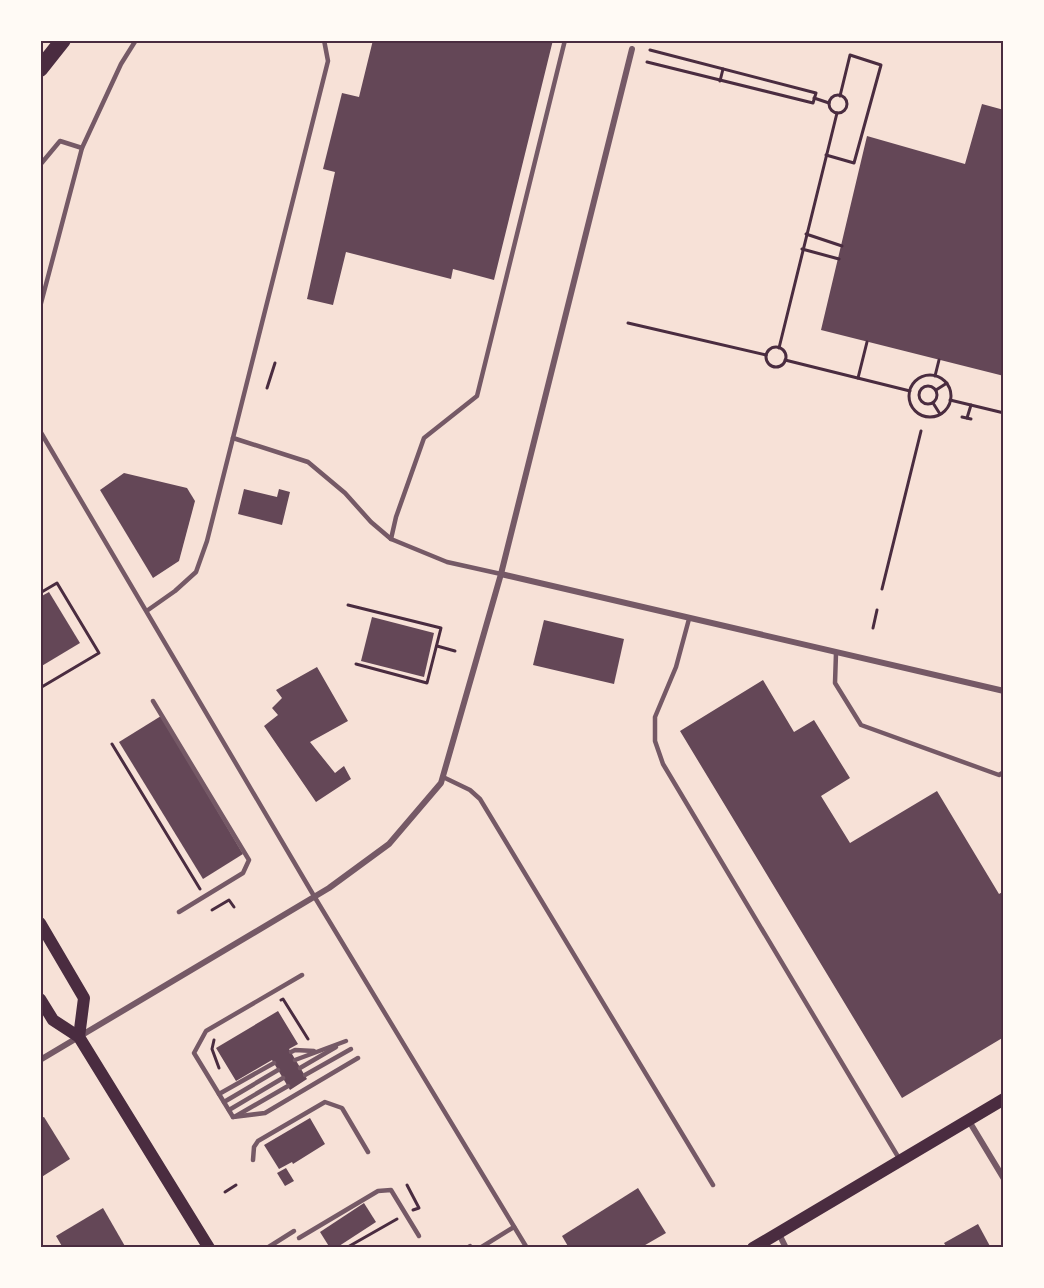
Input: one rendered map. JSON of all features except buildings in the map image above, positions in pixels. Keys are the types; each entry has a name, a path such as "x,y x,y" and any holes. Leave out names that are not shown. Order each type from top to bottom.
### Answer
{"highway":[{"path":"40,69 63,40"}],"main road":[{"path":"40,923 84,998 80,1037"},
{"path":"40,999 53,1020 80,1037 209,1248"},
{"path":"753,1248 1004,1099"}],"street":[{"path":"40,1060 314,896 389,844 441,783 501,574 632,49"},
{"path":"501,574 1004,691"},
{"path":"968,1120 1004,1179"},
{"path":"778,1232 786,1248"}],"lane":[{"path":"40,307 82,148 121,64 136,40"},
{"path":"148,610 175,591 196,572 207,541 328,61 324,40"},
{"path":"391,539 396,517 424,438 477,396 565,40"},
{"path":"40,165 60,141 82,148"},
{"path":"40,430 148,610 314,896 527,1248"},
{"path":"233,438 308,462 345,493 371,522 391,539 447,562 501,574"},
{"path":"689,619 676,667 655,717 655,741 663,764 900,1160"},
{"path":"836,653 835,683 861,725 999,775 1004,772"},
{"path":"153,701 249,860 243,873 179,912"},
{"path":"443,777 470,790 480,799 712,1185"},
{"path":"233,1118 194,1053 206,1031 302,975"},
{"path":"295,1060 346,1041 300,1068"},
{"path":"305,1075 351,1048"},
{"path":"291,1052 296,1050 318,1051"},
{"path":"233,1118 265,1113 358,1058"},
{"path":"219,1094 274,1063"},
{"path":"224,1102 278,1070"},
{"path":"229,1110 283,1078"},
{"path":"233,1118 288,1086"},
{"path":"253,1160 254,1148 258,1141 325,1102 342,1108 368,1152"},
{"path":"299,1238 378,1191 391,1190 419,1236"},
{"path":"480,1248 514,1227"},
{"path":"267,1248 294,1231"}],"path":[{"path":"647,62 813,103 816,93 651,50"},
{"path":"826,155 854,163 881,65 850,55 840,96"},
{"path":"720,81 723,69"},
{"path":"829,103 832,98 840,96"},
{"path":"829,103 832,111 843,112 846,101 840,96"},
{"path":"814,99 829,103"},
{"path":"779,348 837,113"},
{"path":"806,234 842,246"},
{"path":"802,249 839,259"},
{"path":"628,323 766,354"},
{"path":"858,378 867,342"},
{"path":"766,354 770,350 779,348"},
{"path":"766,354 769,364 775,367 781,366 785,360 785,354 779,348"},
{"path":"785,360 910,391"},
{"path":"935,376 939,360"},
{"path":"267,388 275,363"},
{"path":"926,373 935,376 943,378 952,392 948,410 933,418 916,414 908,399 912,382 926,373"},
{"path":"918,378 924,387"},
{"path":"936,390 947,384"},
{"path":"924,387 932,387 936,390"},
{"path":"924,387 919,394 920,400 925,404 933,403 937,397 936,390"},
{"path":"911,405 920,400"},
{"path":"950,400 1004,413"},
{"path":"933,403 940,414"},
{"path":"962,417 969,418 971,405"},
{"path":"882,589 921,431"},
{"path":"40,593 57,583 99,653 40,688"},
{"path":"348,605 441,628 428,682 356,664"},
{"path":"873,628 877,610"},
{"path":"437,646 455,651"},
{"path":"112,744 200,890"},
{"path":"212,910 229,900 234,907"},
{"path":"274,1004 283,999 308,1040"},
{"path":"215,1039 212,1049 219,1068"},
{"path":"225,1192 236,1185"},
{"path":"346,1248 419,1208 406,1185"}]}
